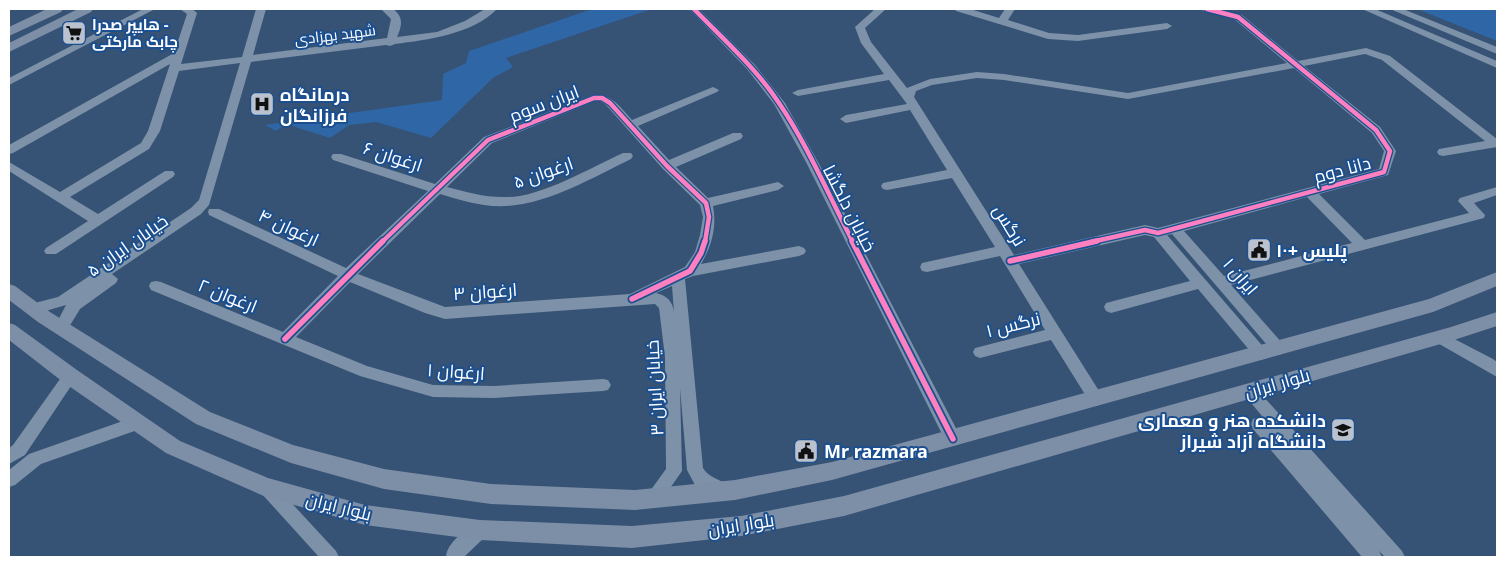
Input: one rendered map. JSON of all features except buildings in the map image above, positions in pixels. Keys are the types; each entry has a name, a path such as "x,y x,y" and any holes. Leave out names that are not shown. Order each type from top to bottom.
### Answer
{"main road":[{"path":"9,32 57,9"},
{"path":"9,48 88,9"},
{"name":"بلوار ایران","path":"9,291 61,328 203,418 291,454 384,479 492,494 635,500 724,491 832,472 1270,352 1433,305 1497,279"},
{"name":"بلوار ایران","path":"9,330 70,376 173,447 266,487 365,514 480,530 632,537 741,526 844,506 1249,392 1497,319"}],"street":[{"path":"9,82 150,9"},
{"path":"59,198 145,146 154,131 176,68 192,13 185,9"},
{"path":"210,207 245,60 261,9"},
{"path":"386,9 393,11 397,17 396,27 390,43"},
{"name":"شهید بهزادی","path":"176,68 390,43 439,35 469,23 492,9"},
{"name":"خیابان دلگشا","path":"694,9 751,67 779,103 812,162 953,439"},
{"path":"881,9 860,27 866,43 910,101"},
{"path":"960,9 1048,36 1078,38 1167,26"},
{"path":"1002,22 1010,9"},
{"path":"1206,9 1238,17"},
{"path":"1367,9 1497,65"},
{"path":"1395,9 1497,51"},
{"name":"دانا دوم","path":"1174,228 1384,172 1390,151 1376,130 1238,17"},
{"path":"910,101 912,89 930,82 977,74 1128,96 1366,51 1386,58 1496,143"},
{"path":"9,150 180,54"},
{"path":"798,93 892,76"},
{"path":"631,126 713,90"},
{"name":"ایران سوم","path":"285,339 348,275 488,140 594,98 602,98 610,102 667,166 706,203"},
{"path":"846,119 910,101"},
{"name":"نرگس","path":"910,101 1096,400"},
{"path":"667,166 737,136"},
{"path":"1443,152 1496,143"},
{"name":"ارغوان ۵","path":"437,189 484,201 510,202 547,193 628,156"},
{"name":"ارغوان ۶","path":"337,157 437,189"},
{"path":"9,166 97,220"},
{"path":"887,186 955,172"},
{"path":"51,251 169,174"},
{"path":"684,274 700,253 707,235 709,217 706,203 778,186"},
{"path":"1221,282 1479,215 1464,201 1497,191"},
{"path":"1309,192 1362,245"},
{"name":"ارغوان ۴","path":"210,207 348,275"},
{"name":"خیابان ایران ۵","path":"32,309 62,301 196,210 210,207"},
{"name":"خیابان ایران ۵","path":"61,328 65,314 75,304 195,221 210,207"},
{"path":"927,267 1007,255 1145,230 1158,233 1174,228"},
{"name":"ایران ۱","path":"1174,228 1221,282 1270,352"},
{"name":"ایران ۱","path":"1158,233 1201,283 1270,352"},
{"path":"639,298 684,274 799,251"},
{"name":"خیابان ایران ۳","path":"684,274 695,470 701,480 724,491"},
{"name":"ارغوان ۳","path":"348,275 430,309 445,313 639,298"},
{"path":"1111,307 1201,283"},
{"name":"ارغوان ۲","path":"156,286 285,339"},
{"name":"خیابان ایران ۳","path":"639,298 658,299 666,305 673,377 674,471 653,498"},
{"name":"نرگس ۱","path":"980,352 1055,333"},
{"path":"1440,337 1488,363 1497,371"},
{"name":"ارغوان ۱","path":"285,339 365,372 433,391 494,392 603,385"},
{"path":"9,457 19,450 70,376"},
{"path":"1249,392 1396,557"},
{"path":"1273,419 1259,424 1373,557"},
{"path":"9,480 35,458 138,423"},
{"path":"266,487 328,556"},
{"path":"455,557 454,552 480,530"}],"shaded area":[{"path":"592,9 652,9 506,58 513,67 493,78 431,138 376,122 349,125 330,138 286,124 276,131 265,125 442,100 443,74 466,63 469,51"},
{"path":"1417,9 1497,9 1497,41"}],"cycle path":[{"path":"694,9 751,67 779,103 812,162 953,439"},
{"path":"1010,261 1145,230 1158,233 1384,172 1390,151 1376,130 1238,17 1207,9"},
{"path":"285,339 348,275 488,140 594,98 602,98 610,103 667,166 706,203 709,217 707,235 701,253 690,271 632,299"}],"place":[{"name":"هایپر صدرا - چابک مارکتی","path":"74,33"},
{"name":"درمانگاه فرزانگان","path":"262,104"},
{"name":"پلیس +۱۰","path":"1259,250"},
{"name":"دانشکده هنر و معماری دانشگاه آزاد شیراز","path":"1343,430"},
{"name":"Mr razmara","path":"806,451"}]}
